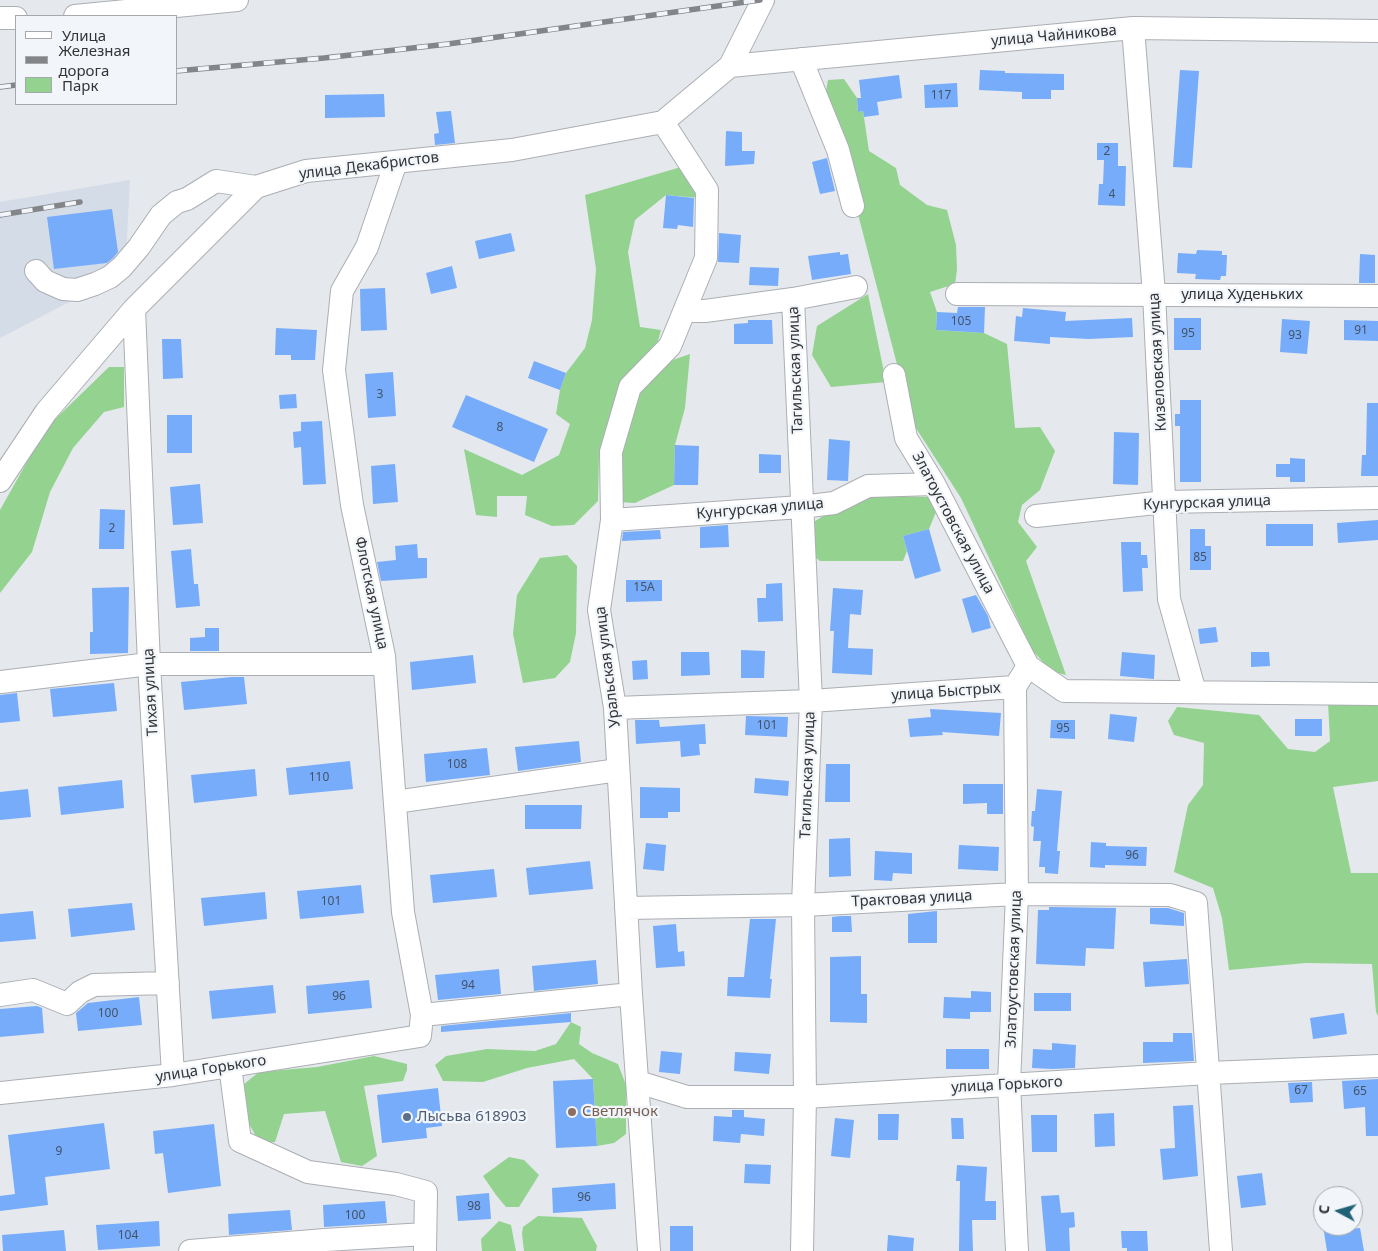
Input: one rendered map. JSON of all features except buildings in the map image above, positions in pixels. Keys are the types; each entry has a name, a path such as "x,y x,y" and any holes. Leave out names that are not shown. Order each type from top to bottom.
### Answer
{"street":[{"path":"85,15 237,0"},
{"path":"730,66 763,0"},
{"path":"0,18 15,18"},
{"name":"улица Чайникова","path":"730,66 1133,28 1378,31"},
{"name":"Кизеловская улица","path":"1133,28 1154,294 1169,599 1194,692"},
{"path":"801,59 838,150 852,206"},
{"name":"улица Декабристов","path":"0,481 46,412 134,309 256,187 306,171 512,150 663,122 730,66"},
{"name":"Уральская улица","path":"649,1251 631,994 615,708 599,610 612,520 610,452 630,387 670,346 706,258 708,190 663,122"},
{"name":"Флотская улица","path":"396,162 367,247 342,291 334,370 352,505 384,664 403,912 421,1025"},
{"path":"36,271 45,281 63,289 77,290 95,284 110,277 122,267 139,247 161,215 177,202 187,199 216,181 256,187"},
{"path":"685,311 705,311 793,299 856,287"},
{"name":"улица Худеньких","path":"956,294 1378,296"},
{"name":"Тагильская улица","path":"793,299 811,701 803,905 805,1097 802,1251"},
{"name":"Тихая улица","path":"134,309 149,664 173,1075"},
{"name":"Златоустовская улица","path":"894,375 906,438 934,484 1028,666"},
{"name":"Кунгурская улица","path":"612,520 801,507 834,503 868,486 934,484"},
{"name":"Кунгурская улица","path":"1036,516 1165,502 1378,498"},
{"path":"1,682 149,664 384,664"},
{"path":"1028,666 1064,691 1378,694"},
{"name":"улица Быстрых","path":"615,708 811,701 1015,687 1028,666"},
{"name":"Златоустовская улица","path":"1015,687 1018,894 1009,1084 1017,1251"},
{"path":"395,802 618,770"},
{"name":"Трактовая улица","path":"626,908 803,905 1018,894 1170,894 1196,903 1209,1073"},
{"path":"0,995 33,990 67,1004 80,992 94,985 168,982"},
{"name":"улица Горького","path":"0,1093 173,1075 230,1066 421,1025 631,994"},
{"path":"190,1251 324,1240 425,1243 426,1192 396,1184 308,1172 240,1141 230,1066"},
{"name":"улица Горького","path":"638,1082 688,1097 805,1097 1209,1073 1378,1066"},
{"path":"1209,1073 1221,1251"}],"shaded area":[{"path":"130,180 125,273 0,338 0,202"}],"green space":[{"path":"844,79 857,98 858,112 863,111 869,151 896,168 900,185 927,205 947,210 956,245 957,270 955,284 930,292 937,312 936,330 984,333 1007,344 1015,428 1040,427 1055,451 1040,490 1022,505 1018,522 1037,547 1026,561 1066,675 1051,671 1032,650 961,498 912,422 826,91 828,80"},
{"path":"681,167 700,198 666,195 635,220 628,252 640,327 661,330 656,349 610,424 599,457 598,501 574,525 552,526 525,515 527,496 497,496 497,517 476,515 464,449 522,475 559,455 570,424 556,414 560,390 566,373 585,348 592,320 596,269 585,195"},
{"path":"868,294 886,382 831,387 812,355 817,326"},
{"path":"690,354 685,408 675,445 674,485 635,503 618,502 620,443 639,392 667,362"},
{"path":"109,367 124,367 124,407 104,412 73,448 50,492 32,552 0,593 0,510 46,428"},
{"path":"873,496 934,497 936,512 929,529 903,536 907,551 903,561 820,561 811,554 810,524 825,515"},
{"path":"567,555 577,566 576,633 570,662 555,678 523,683 513,634 517,595 540,558"},
{"path":"1328,702 1378,704 1378,781 1333,787 1351,873 1378,873 1378,1016 1376,1012 1372,964 1306,963 1229,970 1222,918 1213,888 1174,872 1188,805 1203,785 1204,743 1174,735 1168,721 1177,707 1259,715 1288,749 1315,752 1330,741"},
{"path":"571,1022 581,1027 579,1044 592,1053 618,1064 626,1085 626,1134 614,1143 597,1146 593,1079 574,1059 527,1068 483,1082 443,1081 435,1065 446,1056 487,1049 535,1051 556,1044"},
{"path":"374,1056 407,1064 403,1081 364,1086 377,1156 362,1166 341,1162 325,1111 284,1114 275,1142 260,1143 249,1124 244,1084 259,1072 317,1067"},
{"path":"509,1157 524,1160 539,1175 519,1207 506,1207 483,1176"},
{"path":"538,1216 582,1218 597,1246 596,1251 524,1251 523,1227"},
{"path":"499,1221 511,1225 516,1251 482,1251 481,1239"}],"railway":[{"path":"178,71 324,58 448,44 760,0"},
{"path":"0,87 15,85"},
{"path":"0,215 80,202"}],"place":[{"name":"Светлячок","path":"572,1112"},
{"name":"Лысьва 618903","path":"407,1117"}]}
